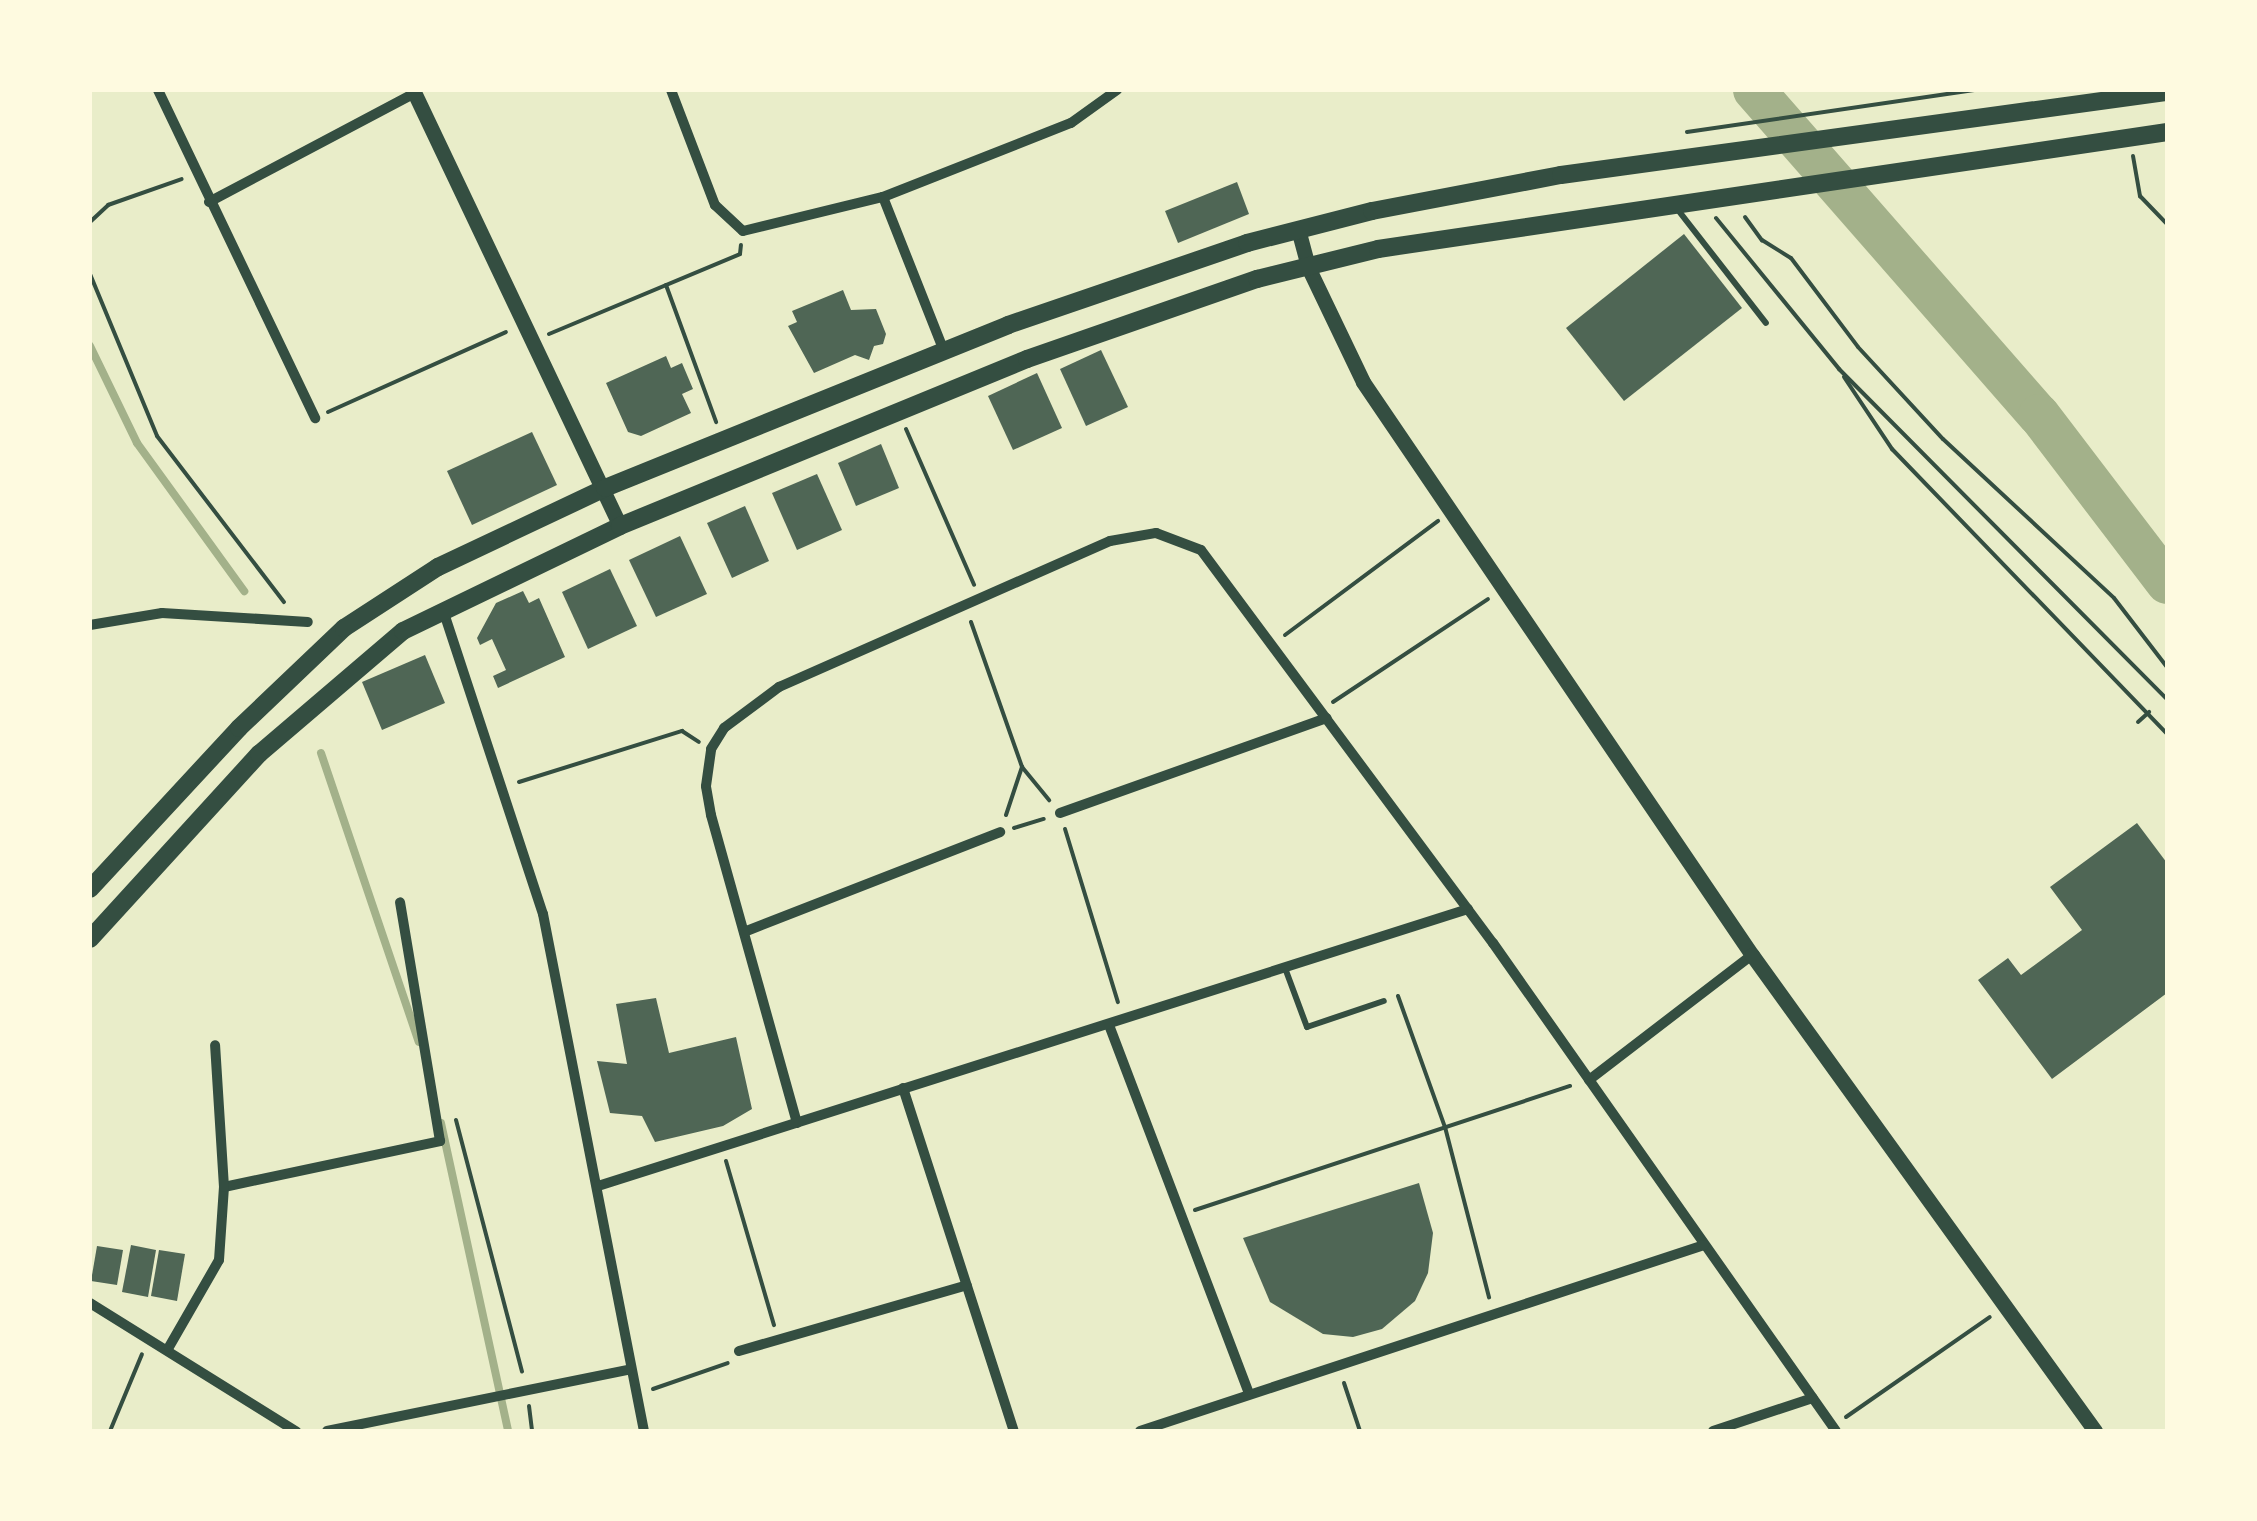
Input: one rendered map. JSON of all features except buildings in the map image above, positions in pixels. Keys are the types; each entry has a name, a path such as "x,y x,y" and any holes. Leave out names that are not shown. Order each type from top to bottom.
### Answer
{"main road":[{"path":"90,889 239,728 344,628 438,567 605,488 944,351 1128,281 1298,229 1561,175 1926,121 2167,92"},
{"path":"90,939 259,754 367,656 443,609 620,526 1027,359 1144,316 1378,249 1674,202 1735,204 1954,161 2167,132"}],"street":[{"path":"158,90 315,418"},
{"path":"671,90 715,205 743,230 884,197 1071,123 1117,90"},
{"path":"210,202 414,91 528,322 620,526"},
{"path":"884,197 944,351"},
{"path":"1298,229 1308,267 1363,382 1449,512 1752,955 2095,1431"},
{"path":"797,1123 709,800 711,749 748,705 780,687 1110,541 1156,533 1201,550 1468,909 1835,1428"},
{"path":"443,609 505,786 543,914 598,1186 628,1370 644,1431"},
{"path":"90,625 162,613 308,622"},
{"path":"1060,814 1324,714"},
{"path":"744,932 1000,832"},
{"path":"224,1187 440,1140 400,902"},
{"path":"598,1186 1468,909"},
{"path":"1589,1080 1752,955"},
{"path":"1109,1026 1249,1393"},
{"path":"169,1347 219,1260 224,1187 215,1045"},
{"path":"903,1088 1014,1431"},
{"path":"1140,1431 1704,1245"},
{"path":"738,1351 967,1285"},
{"path":"90,1303 169,1347 296,1431"},
{"path":"328,1431 531,1386 628,1370"},
{"path":"1713,1431 1813,1398"}],"lane":[{"path":"1674,202 1766,323"},
{"path":"1285,968 1307,1027 1384,1001"}],"path":[{"path":"1687,132 1976,90"},
{"path":"2131,147 2140,196 2167,224"},
{"path":"90,222 108,205 196,174"},
{"path":"1735,204 1791,258 1858,347 1943,439 2114,598 2167,667"},
{"path":"1710,209 1839,369 1892,448 2167,734"},
{"path":"536,339 740,254 743,230"},
{"path":"90,274 157,436 271,591 308,622"},
{"path":"666,285 723,441"},
{"path":"315,418 528,322"},
{"path":"1839,369 2167,699"},
{"path":"904,425 980,598"},
{"path":"1272,644 1449,512"},
{"path":"1324,714 1502,591"},
{"path":"964,605 1022,767 1060,814 1124,1021"},
{"path":"2138,722 2149,712"},
{"path":"505,786 682,731 711,749"},
{"path":"1000,832 1022,767"},
{"path":"1000,832 1060,814"},
{"path":"1384,1001 1402,994 1445,1128 1494,1314"},
{"path":"1181,1215 1589,1080"},
{"path":"454,1110 531,1386"},
{"path":"722,1147 778,1339"},
{"path":"1835,1428 2006,1306"},
{"path":"110,1431 149,1336"},
{"path":"634,1394 723,1370 738,1351"},
{"path":"1338,1364 1360,1431"}],"waterway":[{"path":"1754,90 2039,415 2167,583"},
{"path":"90,346 137,443 244,591"},
{"path":"321,753 419,1042"},
{"path":"441,1123 508,1431"}]}
